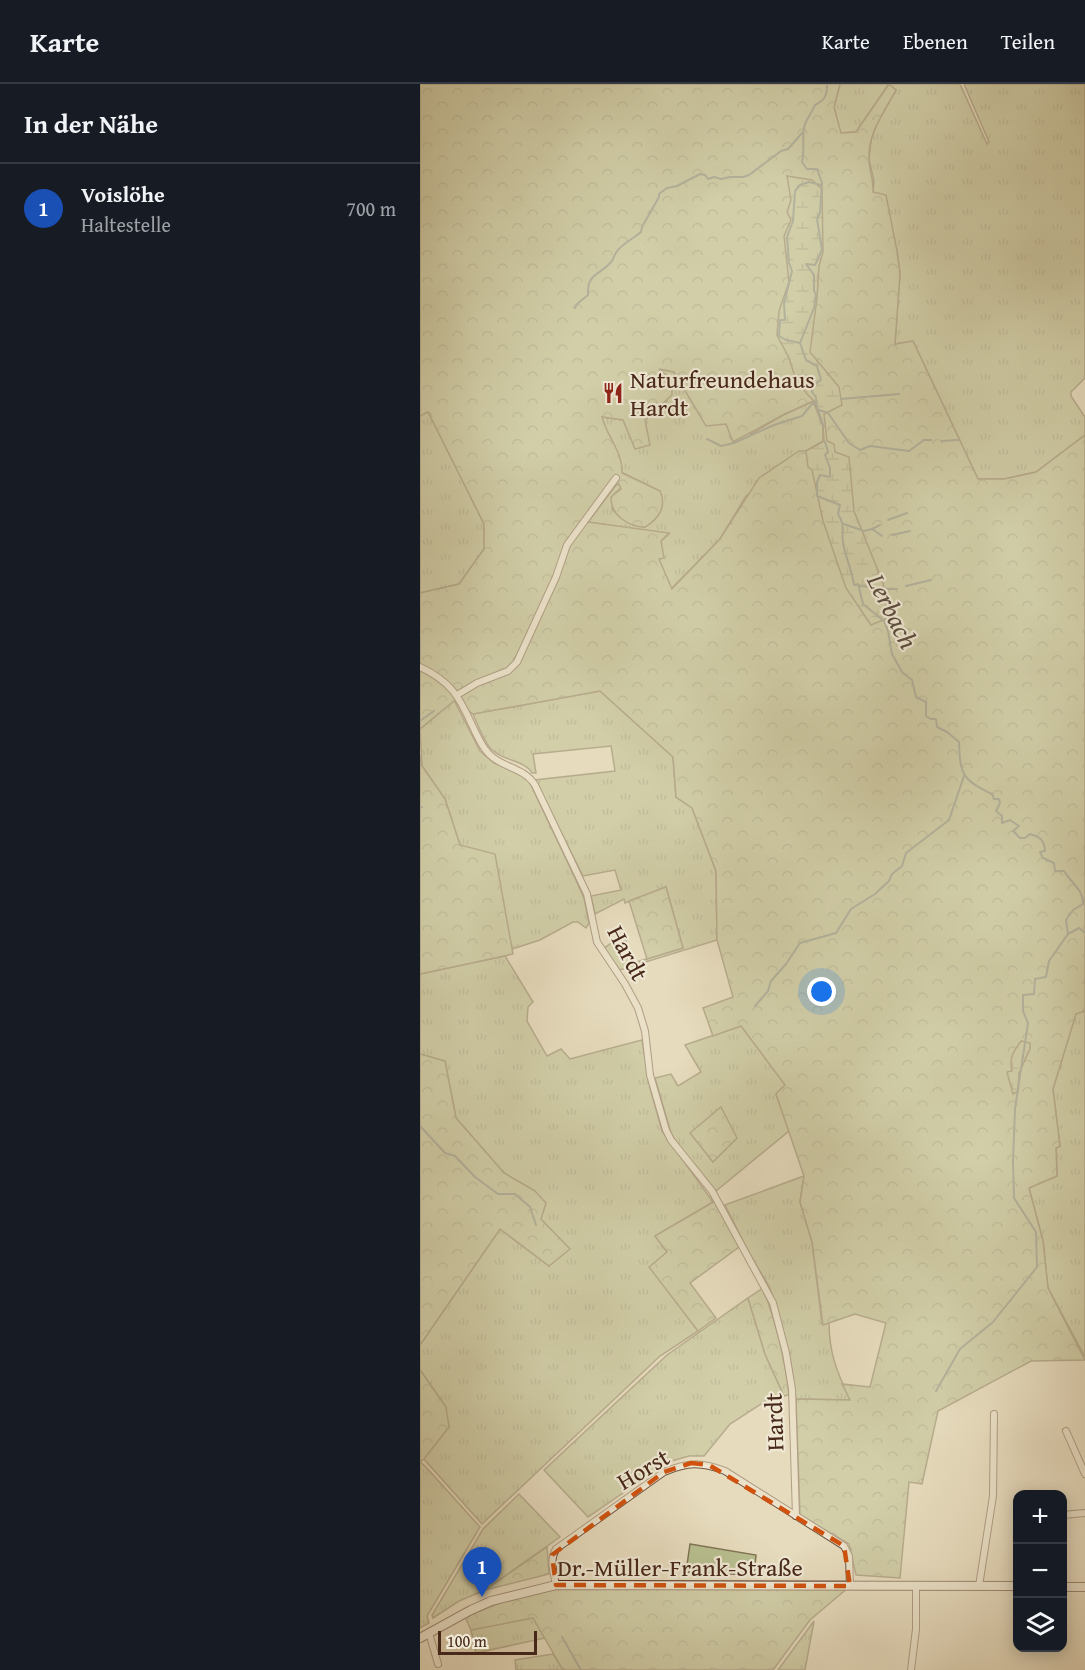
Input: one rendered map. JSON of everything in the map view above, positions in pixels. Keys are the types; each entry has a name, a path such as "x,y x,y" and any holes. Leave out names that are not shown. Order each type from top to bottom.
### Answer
{"main road":[{"name":"Dr.-Müller-Frank-Straße","path":"420,1638 491,1601 556,1585 1013,1586"},
{"path":"1067,1587 1085,1587"}],"street":[{"path":"457,695 477,683 508,671 517,662 556,577 567,545 616,478"},
{"name":"Hardt","path":"420,668 438,676 457,695 487,751 503,764 525,773 534,785 587,894 597,942 625,984 641,1015 650,1075 666,1130 712,1191 773,1303 786,1353 792,1389 796,1516"},
{"path":"979,1586 993,1496 994,1414"},
{"path":"1066,1431 1085,1474"},
{"name":"Horst","path":"556,1585 552,1563 555,1549 664,1472 691,1463 709,1465 725,1471 844,1546 849,1556 850,1586"},
{"path":"1067,1515 1085,1513"},
{"path":"911,1670 916,1629 916,1586"},
{"path":"429,1633 438,1664"}],"highlighted area":[{"path":"691,1463 709,1465 844,1546 850,1586 556,1585 552,1555 664,1472"}],"green space":[{"path":"420,84 840,84 834,107 841,133 856,132 889,84 896,90 874,132 869,149 869,159 873,192 886,195 897,251 900,274 895,344 913,341 978,479 1004,479 1036,472 1085,435 1085,1011 1076,1014 1053,1089 1060,1146 1056,1148 1057,1176 1029,1188 1043,1241 1048,1288 1085,1360 1031,1361 938,1411 922,1484 909,1482 900,1578 856,1575 849,1544 800,1515 796,1399 850,1400 842,1384 870,1387 886,1323 855,1314 823,1325 812,1242 800,1202 804,1176 776,1094 785,1085 741,1026 713,1036 703,1008 733,997 717,940 716,871 692,808 676,797 673,757 600,691 473,714 454,701 420,729 420,593 459,584 484,549 484,524 428,412 420,416","holes":["659,369 674,372 706,426 726,424 733,442 813,401 823,426 823,441 806,451 799,451 759,478 720,539 672,589 659,559 664,558 661,541 669,533 588,522 619,484 621,489 611,497 614,509 622,519 633,525 645,527 658,516 663,502 660,491 622,473 620,458 602,417 623,420 635,449 650,445 645,420 672,395 670,379"]},
{"path":"840,84 960,84 987,144 989,142 964,84 1085,84 1085,378 1071,392 1071,396 1085,417 1085,435 1036,472 1004,479 978,479 913,341 895,344 900,274 897,251 873,192 874,181 869,159 872,132 896,90 888,85 856,132 840,133 834,107"},
{"path":"787,176 812,180 822,189 823,252 819,266 810,352 839,387 842,405 824,414 827,441 834,444 835,452 849,457 854,511 883,583 888,618 871,625 846,588 823,521 812,470 808,467 806,451 824,441 823,426 814,401 795,377 789,358 777,335 779,311 789,282 784,236 791,220 787,212 791,200"},
{"path":"653,368 674,372 687,392 726,424 751,434 783,415 814,401 823,426 824,441 806,451 746,496 720,539 671,589 658,558 661,541 669,534 587,522 619,484 622,487 614,494 612,509 623,519 636,526 645,527 660,512 660,491 621,472 622,468 614,444 601,417 645,420 667,401"},
{"path":"428,411 484,524 484,549 459,584 420,593 420,416"},
{"path":"600,691 673,757 676,797 692,808 716,871 717,940 620,970 603,949 624,934 633,963 683,948 666,887 625,903 624,899 595,914 591,896 621,890 615,870 583,876 535,780 615,771 611,746 533,754 536,773 532,773 524,765 501,756 491,749 473,714"},
{"path":"454,700 480,751 494,763 528,779 584,898 589,923 586,928 578,922 573,922 540,940 512,949 460,845 445,799 422,766 420,729"},
{"path":"420,755 422,766 445,799 460,845 495,854 513,954 420,974"},
{"path":"666,887 683,948 647,959 629,901"},
{"path":"505,956 533,1002 528,1007 527,1021 547,1056 561,1049 570,1059 642,1040 650,1088 662,1131 713,1202 655,1236 667,1252 650,1267 698,1331 660,1356 482,1524 423,1458 446,1407 420,1370 420,1345 500,1229 549,1266 535,1191 504,1173 456,1118 445,1061 420,1054 420,974"},
{"path":"1085,1011 1085,1357 1048,1288 1043,1241 1029,1188 1057,1176 1056,1148 1060,1146 1053,1089 1076,1013"},
{"path":"741,1026 786,1085 776,1094 789,1131 716,1191 677,1144 671,1133 655,1078 671,1074 678,1086 701,1072 685,1045"},
{"path":"1021,1041 1030,1043 1030,1049 1019,1073 1018,1091 1013,1094 1007,1072 1012,1071 1012,1055"},
{"path":"420,1054 445,1061 456,1118 504,1173 535,1191 546,1203 541,1219 570,1249 549,1266 500,1229 420,1345"},
{"path":"721,1107 737,1138 713,1162 690,1133"},
{"path":"804,1176 800,1202 812,1242 822,1324 829,1323 830,1344 835,1363 851,1400 796,1399 790,1358 776,1305 769,1286 750,1255 725,1205"},
{"path":"715,1201 739,1247 690,1283 716,1318 698,1331 649,1267 667,1252 655,1236"},
{"path":"763,1288 779,1341 789,1395 784,1396 765,1354 748,1298"},
{"path":"748,1298 765,1354 784,1396 772,1397 730,1424 704,1456 689,1456 668,1462 588,1517 544,1470 667,1355"},
{"path":"420,1370 446,1407 449,1427 420,1462"},
{"path":"420,1462 480,1527 427,1616 429,1623 420,1628"},
{"path":"519,1494 560,1537 485,1590 459,1601 433,1618 432,1615 483,1529"},
{"path":"690,1544 756,1555 754,1575 686,1572"},
{"path":"547,1547 549,1574 485,1590"},
{"path":"849,1587 810,1620 773,1670 563,1670 533,1618 471,1630 465,1617 508,1600 558,1589"},
{"path":"533,1617 545,1638 476,1653 471,1630"},
{"path":"814,1621 805,1670 778,1670"},
{"path":"553,1654 563,1670 516,1670 515,1660"}],"waterway":[{"name":"Lerbach","path":"824,427 816,404 816,397 812,392 813,385 821,380 817,366 806,360 800,343 814,308 816,294 814,275 806,264 815,265 822,250 817,219 820,213 822,183 817,169 807,169 802,162 803,132 815,105 825,97 827,84"},
{"path":"575,308 588,295 589,283 592,279 607,267 620,247 641,232 659,194 667,188 677,186 700,174 705,175 708,179 749,175 781,151 788,149 803,132"},
{"path":"800,343 779,336 780,320 785,320 784,303 792,271 789,263 787,237 793,221 795,191 800,185 809,182 821,185"},
{"path":"841,399 899,394"},
{"path":"707,439 721,446 734,443 774,425 802,416 812,404 815,404"},
{"path":"819,410 828,413 849,443 860,450 870,446 909,451 924,440 931,440"},
{"path":"942,441 958,440"},
{"name":"Lerbach","path":"825,442 828,452 825,455 830,468 830,477 820,475 817,482 817,496 840,505 838,514 843,525 844,547 854,585 858,584 863,604 884,621 892,654 902,672 912,680 916,697 926,702 926,716 936,719 937,727 959,742 960,762 965,775 974,784 992,794 994,799 999,799 1000,803 996,811 1002,816 1002,823 1010,820 1019,826 1013,831 1020,838 1025,838 1030,834 1041,839 1045,851 1040,852 1043,858 1054,863 1055,871 1064,871 1079,891 1083,904 1073,910 1066,920 1068,934 1079,928 1085,933"},
{"path":"888,520 907,513"},
{"path":"844,524 864,531 872,529 882,536"},
{"path":"872,529 880,525"},
{"path":"892,535 910,531"},
{"path":"906,586 931,580"},
{"path":"859,586 897,589"},
{"path":"420,721 434,711"},
{"path":"755,1006 768,991 771,981 800,943 836,933 851,909 875,894 889,881 892,874 902,866 906,853 949,820 964,776"},
{"path":"936,1391 960,1349 993,1322 1037,1267 1036,1232 1014,1198 1015,1109 1028,1023 1023,1011 1023,995 1034,994 1035,979 1046,977 1049,961 1068,934"},
{"path":"420,1126 445,1153 455,1156 475,1177 498,1194 515,1194 530,1207 536,1225"},
{"path":"562,1637 581,1670"}],"place":[{"name":"Naturfreundehaus Hardt","path":"613,393"},
{"name":"Voislöhe","path":"482,1597"}]}
